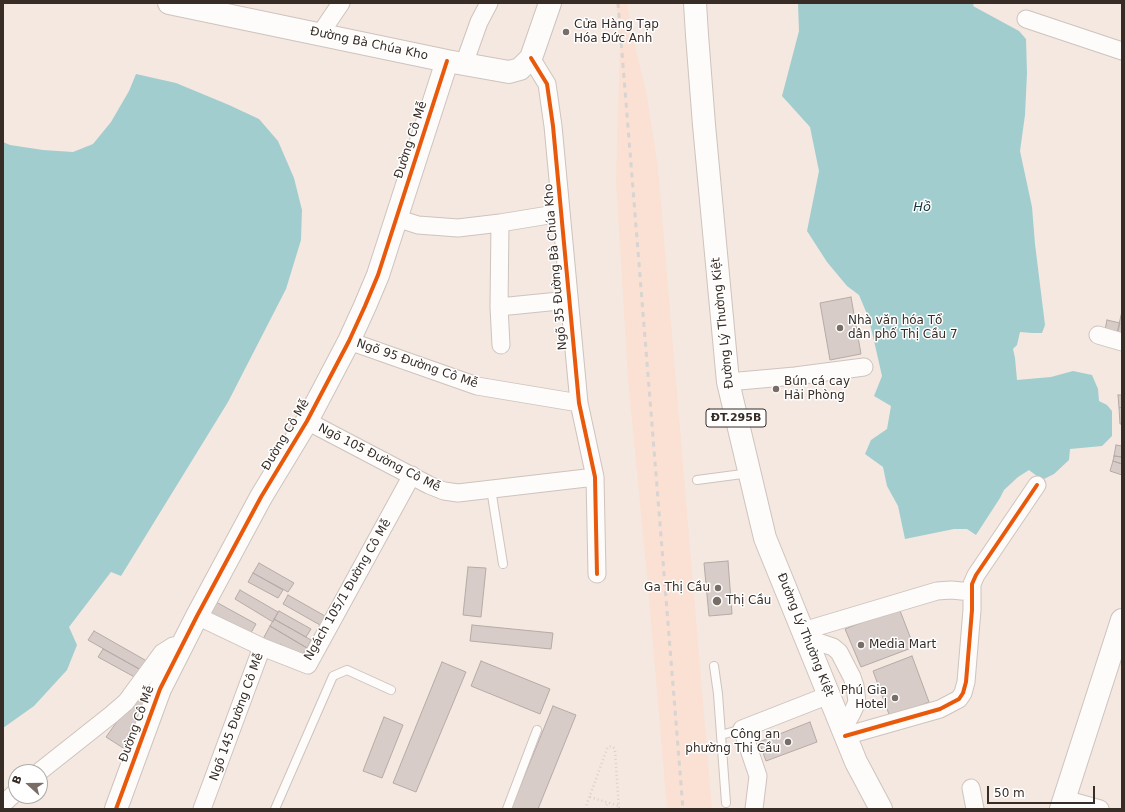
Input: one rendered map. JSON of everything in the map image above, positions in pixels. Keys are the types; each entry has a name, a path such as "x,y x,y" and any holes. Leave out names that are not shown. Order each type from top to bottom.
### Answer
{"street":[{"name":"Đường Bà Chúa Kho","path":"169,3 232,9 320,34 509,72 520,69 531,58"},
{"path":"320,34 341,3"},
{"path":"455,62 489,3"},
{"name":"Đường Lý Thường Kiệt","path":"695,3 704,125 728,382 765,538 856,762 880,809"},
{"path":"531,58 545,5"},
{"path":"1026,19 1122,51"},
{"name":"Ngõ 35 Đường Bà Chúa Kho","path":"531,58 547,84 553,126 579,403 595,477 597,574"},
{"name":"Đường Cô Mễ","path":"116,809 160,689 197,616 261,497 307,421 349,341 378,275 396,218 455,62"},
{"path":"396,218 418,224 458,228 561,213"},
{"path":"500,223 498,307 501,344"},
{"path":"498,307 570,300"},
{"path":"1098,335 1122,342"},
{"name":"Ngõ 95 Đường Cô Mễ","path":"349,341 477,386 579,403"},
{"path":"728,382 795,376 864,367"},
{"name":"Ngõ 105 Đường Cô Mễ","path":"307,421 429,485 444,491 458,493 595,477"},
{"name":"Ngách 105/1 Đường Cô Mễ","path":"262,647 308,665 412,475"},
{"path":"844,732 940,709 959,699 963,693 966,682 972,610 972,584 976,575 1037,486"},
{"path":"804,635 937,591 951,590 972,592"},
{"name":"Ngõ 145 Đường Cô Mễ","path":"197,616 262,647 202,809"},
{"path":"1100,809 1062,804 1116,656 1122,620"},
{"path":"804,635 833,647 838,652 852,677 857,702 844,732"},
{"path":"48,765 126,702 162,653 173,646 183,645"},
{"path":"754,809 758,776 742,729 829,695"},
{"path":"971,788 975,809"}],"lane":[{"path":"697,480 750,474"},
{"path":"491,489 503,564"},
{"path":"714,666 718,694 726,803"},
{"path":"275,809 333,676 347,670 391,690"},
{"path":"721,735 742,729"},
{"path":"507,809 537,730"}],"path":[{"path":"585,809 607,749 611,746 615,750 619,807 590,797"},
{"path":"605,809 608,802"}],"shaded area":[{"path":"616,3 627,3 633,37 647,96 658,168 712,809 667,809 628,380 616,180 620,42"}],"water":[{"name":"Hồ","path":"798,3 974,3 973,6 1019,31 1026,39 1027,73 1025,115 1020,151 1032,207 1045,325 1042,333 1020,332 1017,345 1013,349 1017,380 1051,377 1073,371 1092,375 1098,389 1099,401 1107,405 1112,411 1112,436 1102,446 1070,449 1069,460 1054,474 1042,480 1029,470 1018,477 1004,490 976,535 967,529 954,529 905,539 898,506 887,486 883,467 865,454 871,440 887,429 891,406 874,396 882,376 867,314 859,295 847,286 827,262 807,231 819,171 810,127 782,96 799,31"},
{"path":"136,74 176,83 259,119 278,141 294,178 302,210 301,240 286,289 228,402 121,576 111,572 69,627 77,645 67,670 34,706 3,728 3,142 10,145 43,150 73,152 93,144 111,122 129,91"}],"building":[{"name":"Nhà văn hóa Tổ dân phố Thị Cầu 7","path":"851,297 861,354 830,360 820,303"},
{"path":"1122,311 1122,339 1116,338"},
{"path":"1107,320 1120,323 1116,338 1104,335"},
{"path":"1118,395 1122,395 1122,407 1119,408"},
{"path":"1122,407 1122,424 1120,424 1119,408"},
{"path":"1116,445 1122,446 1122,457 1114,456"},
{"path":"1114,456 1122,457 1122,464 1113,461"},
{"path":"1113,461 1122,464 1122,475 1110,471"},
{"name":"Ga Thị Cầu","path":"728,561 732,614 709,616 704,563"},
{"path":"259,563 294,583 288,592 253,573"},
{"path":"468,567 486,568 481,617 463,615"},
{"path":"253,573 283,590 278,598 248,582"},
{"path":"240,590 278,612 273,622 235,599"},
{"path":"288,595 325,616 320,625 283,604"},
{"path":"216,602 256,624 249,636 209,614"},
{"path":"899,608 914,647 861,667 845,629"},
{"path":"279,611 311,629 306,637 274,619"},
{"path":"274,619 311,640 307,648 270,626"},
{"path":"472,625 553,633 551,649 470,641"},
{"path":"270,626 307,648 301,657 280,644 278,648 263,639"},
{"path":"94,631 152,664 146,673 88,640"},
{"path":"103,649 145,672 140,680 98,657"},
{"path":"912,656 929,702 890,717 873,671"},
{"path":"481,661 550,689 540,714 471,686"},
{"path":"442,662 466,672 416,792 393,783"},
{"path":"169,663 146,714 129,705"},
{"path":"129,705 144,713 128,751 106,737"},
{"path":"553,706 576,715 538,809 511,809"},
{"path":"384,717 403,725 382,778 363,771"},
{"name":"Công an phường Thị Cầu","path":"810,722 817,742 766,761 759,742"}],"railway":[{"path":"618,3 683,809"}],"cycle path":[{"path":"531,58 547,84 553,126 579,403 595,477 597,574"},
{"path":"116,809 160,689 197,616 261,497 307,421 349,341 365,306 378,275 447,61"},
{"path":"845,736 940,709 959,699 963,693 966,682 972,610 972,584 976,575 1037,485"}],"place":[{"name":"Cửa Hàng Tạp Hóa Đức Anh","path":"566,32"},
{"name":"Nhà văn hóa Tổ dân phố Thị Cầu 7","path":"840,328"},
{"name":"Bún cá cay Hải Phòng","path":"776,389"},
{"name":"Ga Thị Cầu","path":"718,588"},
{"name":"Thị Cầu","path":"717,601"},
{"name":"Media Mart","path":"861,645"},
{"name":"Phú Gia Hotel","path":"895,698"},
{"name":"Công an phường Thị Cầu","path":"788,742"}]}
